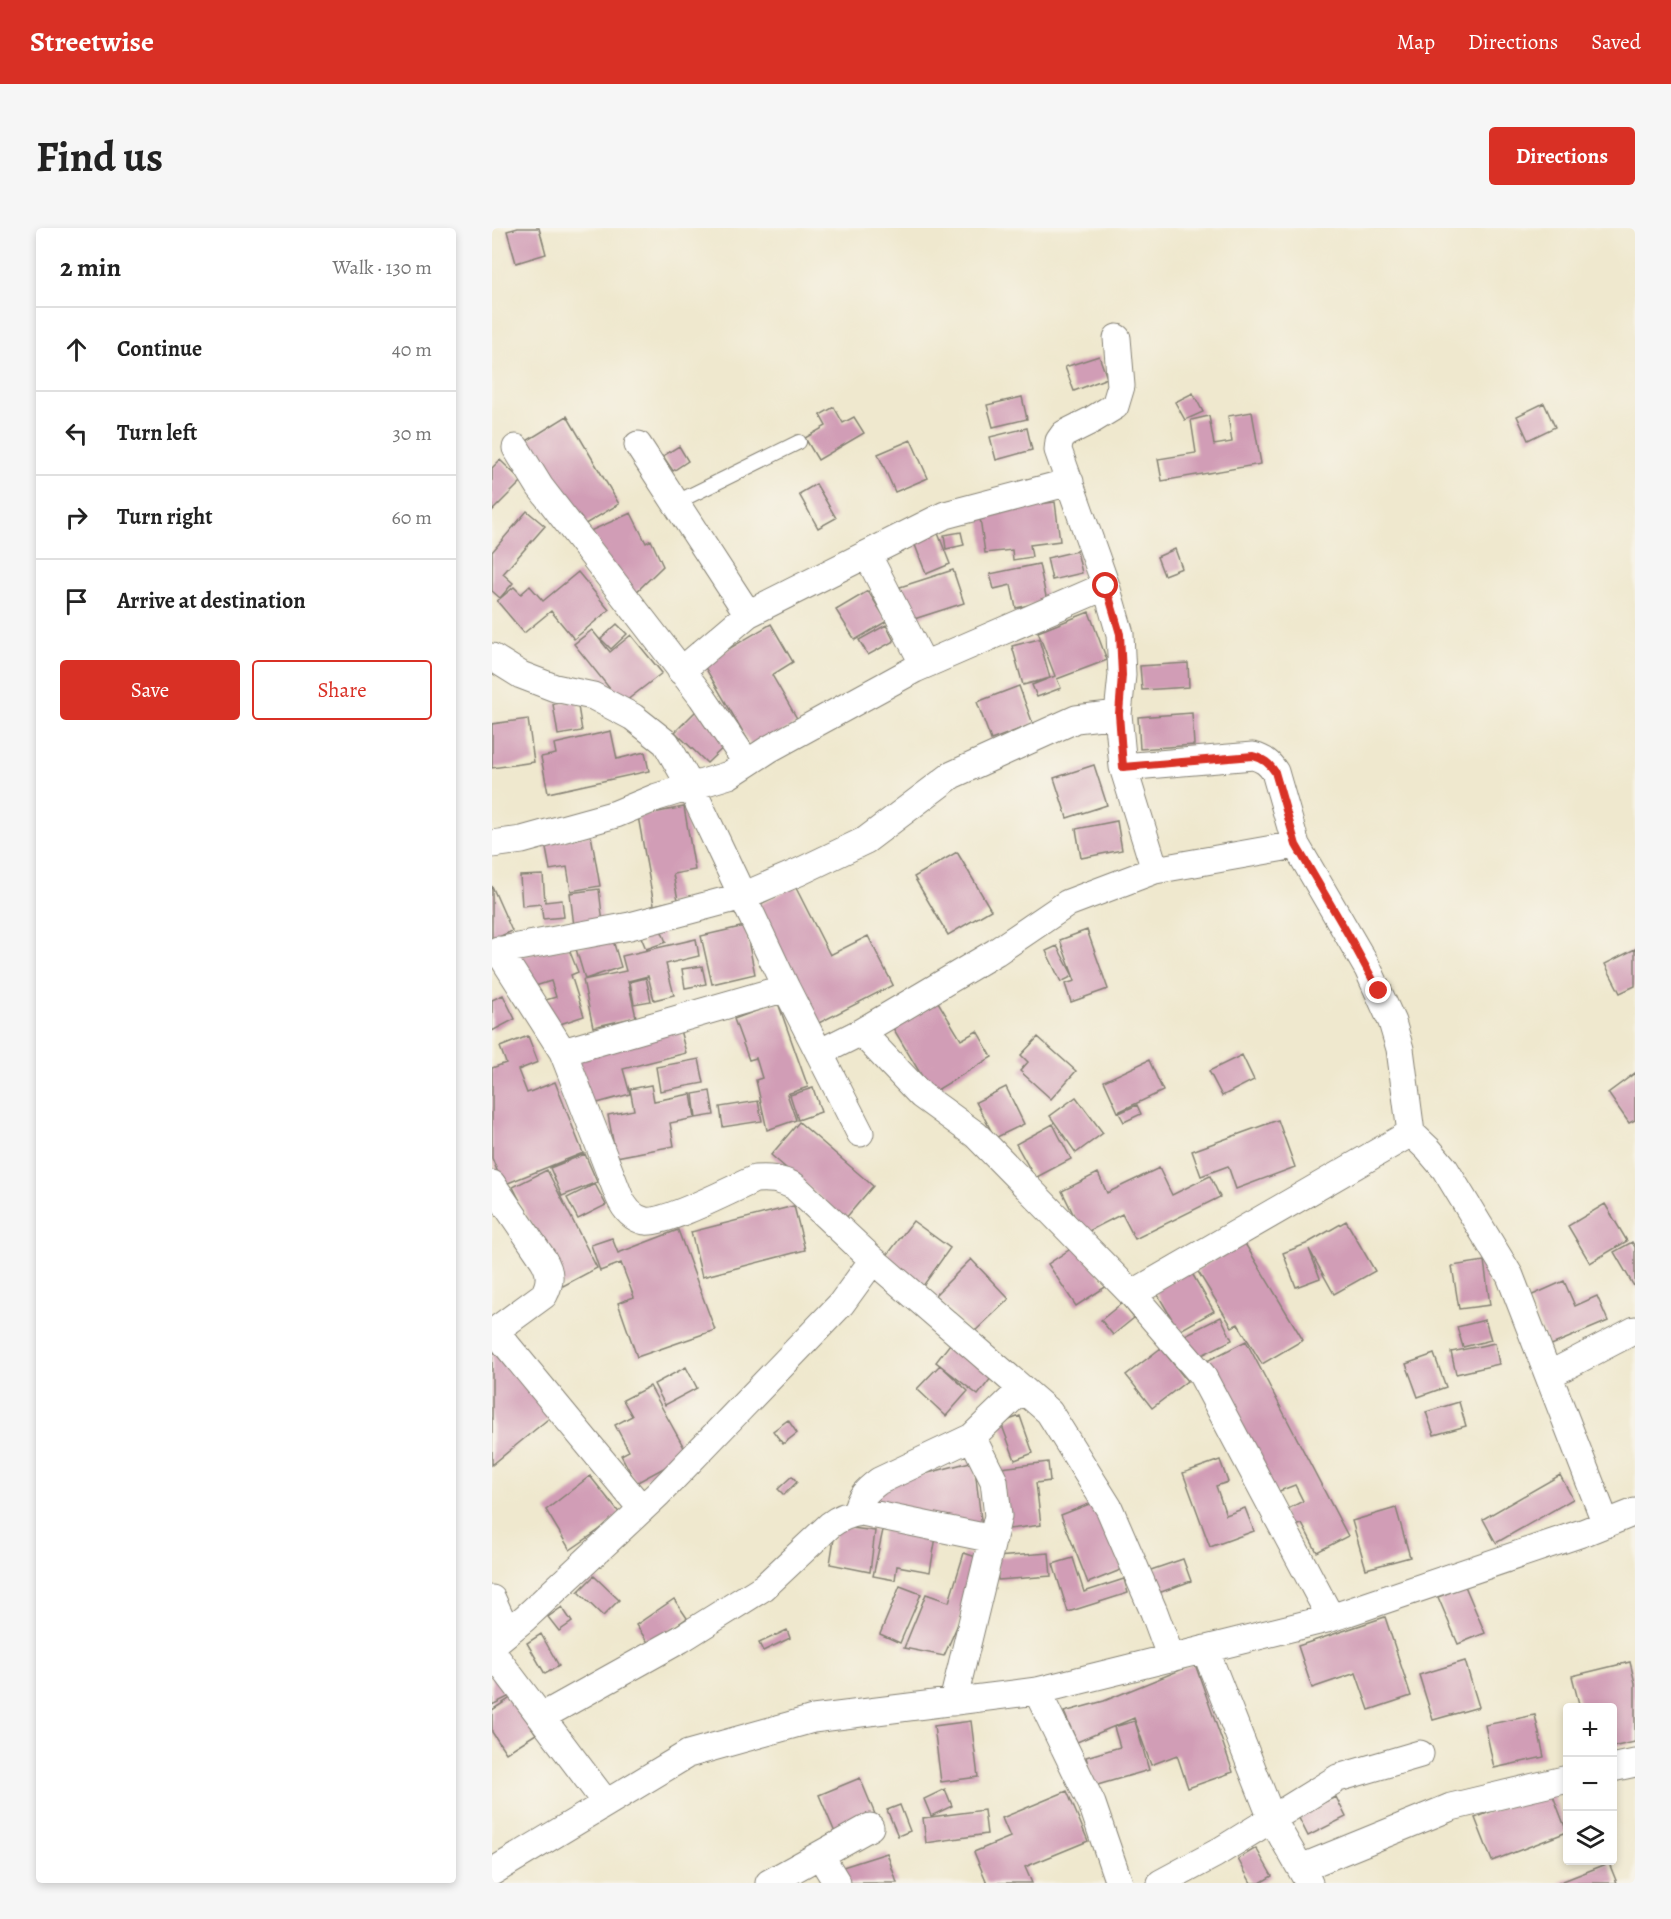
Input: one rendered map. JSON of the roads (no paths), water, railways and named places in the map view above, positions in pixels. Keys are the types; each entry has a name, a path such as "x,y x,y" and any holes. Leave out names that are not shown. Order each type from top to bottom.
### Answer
{"street":[{"path":"1117,338 1121,386 1116,406 1064,434 1059,441 1058,450 1106,586 1120,634 1122,675 1119,714 1123,767 1155,870"},
{"path":"638,446 748,614"},
{"path":"516,448 540,487 681,670 747,763"},
{"path":"681,670 748,614 945,515 1070,482"},
{"path":"867,554 924,665"},
{"path":"492,844 522,840 616,814 657,797 729,775 769,749 924,665 1106,586"},
{"path":"492,657 521,675 555,688 593,696 633,717 666,743 691,787 786,988 860,1133"},
{"path":"1119,714 1076,719 952,775 866,840 742,896 630,926 495,951 563,1052 623,1205 637,1218 646,1221 665,1218 755,1179 782,1180 794,1186 873,1260 1049,1412 1109,1509 1154,1612 1171,1658"},
{"path":"1123,767 1244,756 1262,758 1270,764 1275,772 1296,845 1363,961 1392,1022 1400,1049 1411,1133 1445,1169 1510,1275 1606,1524"},
{"path":"819,1053 861,1032 996,952 1068,903 1155,870 1296,845"},
{"path":"563,1052 786,988"},
{"path":"861,1032 921,1095 976,1135 1132,1294 1202,1376 1330,1618"},
{"path":"1132,1294 1411,1133"},
{"path":"494,1191 543,1259 550,1277 549,1286 544,1295 493,1332 642,1509"},
{"path":"497,1643 642,1509 841,1304 873,1260"},
{"path":"1549,1376 1635,1330"},
{"path":"856,1513 862,1496 879,1481 972,1437 1023,1389"},
{"path":"953,1702 998,1516 993,1481 972,1437"},
{"path":"492,1872 688,1754 813,1719 1037,1691 1330,1618 1606,1524 1635,1512"},
{"path":"541,1718 681,1639 764,1587 839,1518 856,1513 868,1513 993,1539"},
{"path":"492,1599 497,1643 541,1718 606,1803"},
{"path":"1205,1649 1272,1819 1305,1876 1451,1807 1563,1780"},
{"path":"1037,1691 1092,1804 1119,1883"},
{"path":"1161,1883 1215,1854 1338,1778 1420,1754"},
{"path":"1617,1767 1635,1763"},
{"path":"769,1883 870,1827"},
{"path":"820,1855 837,1883"}],"lane":[{"path":"675,503 799,442"}]}
